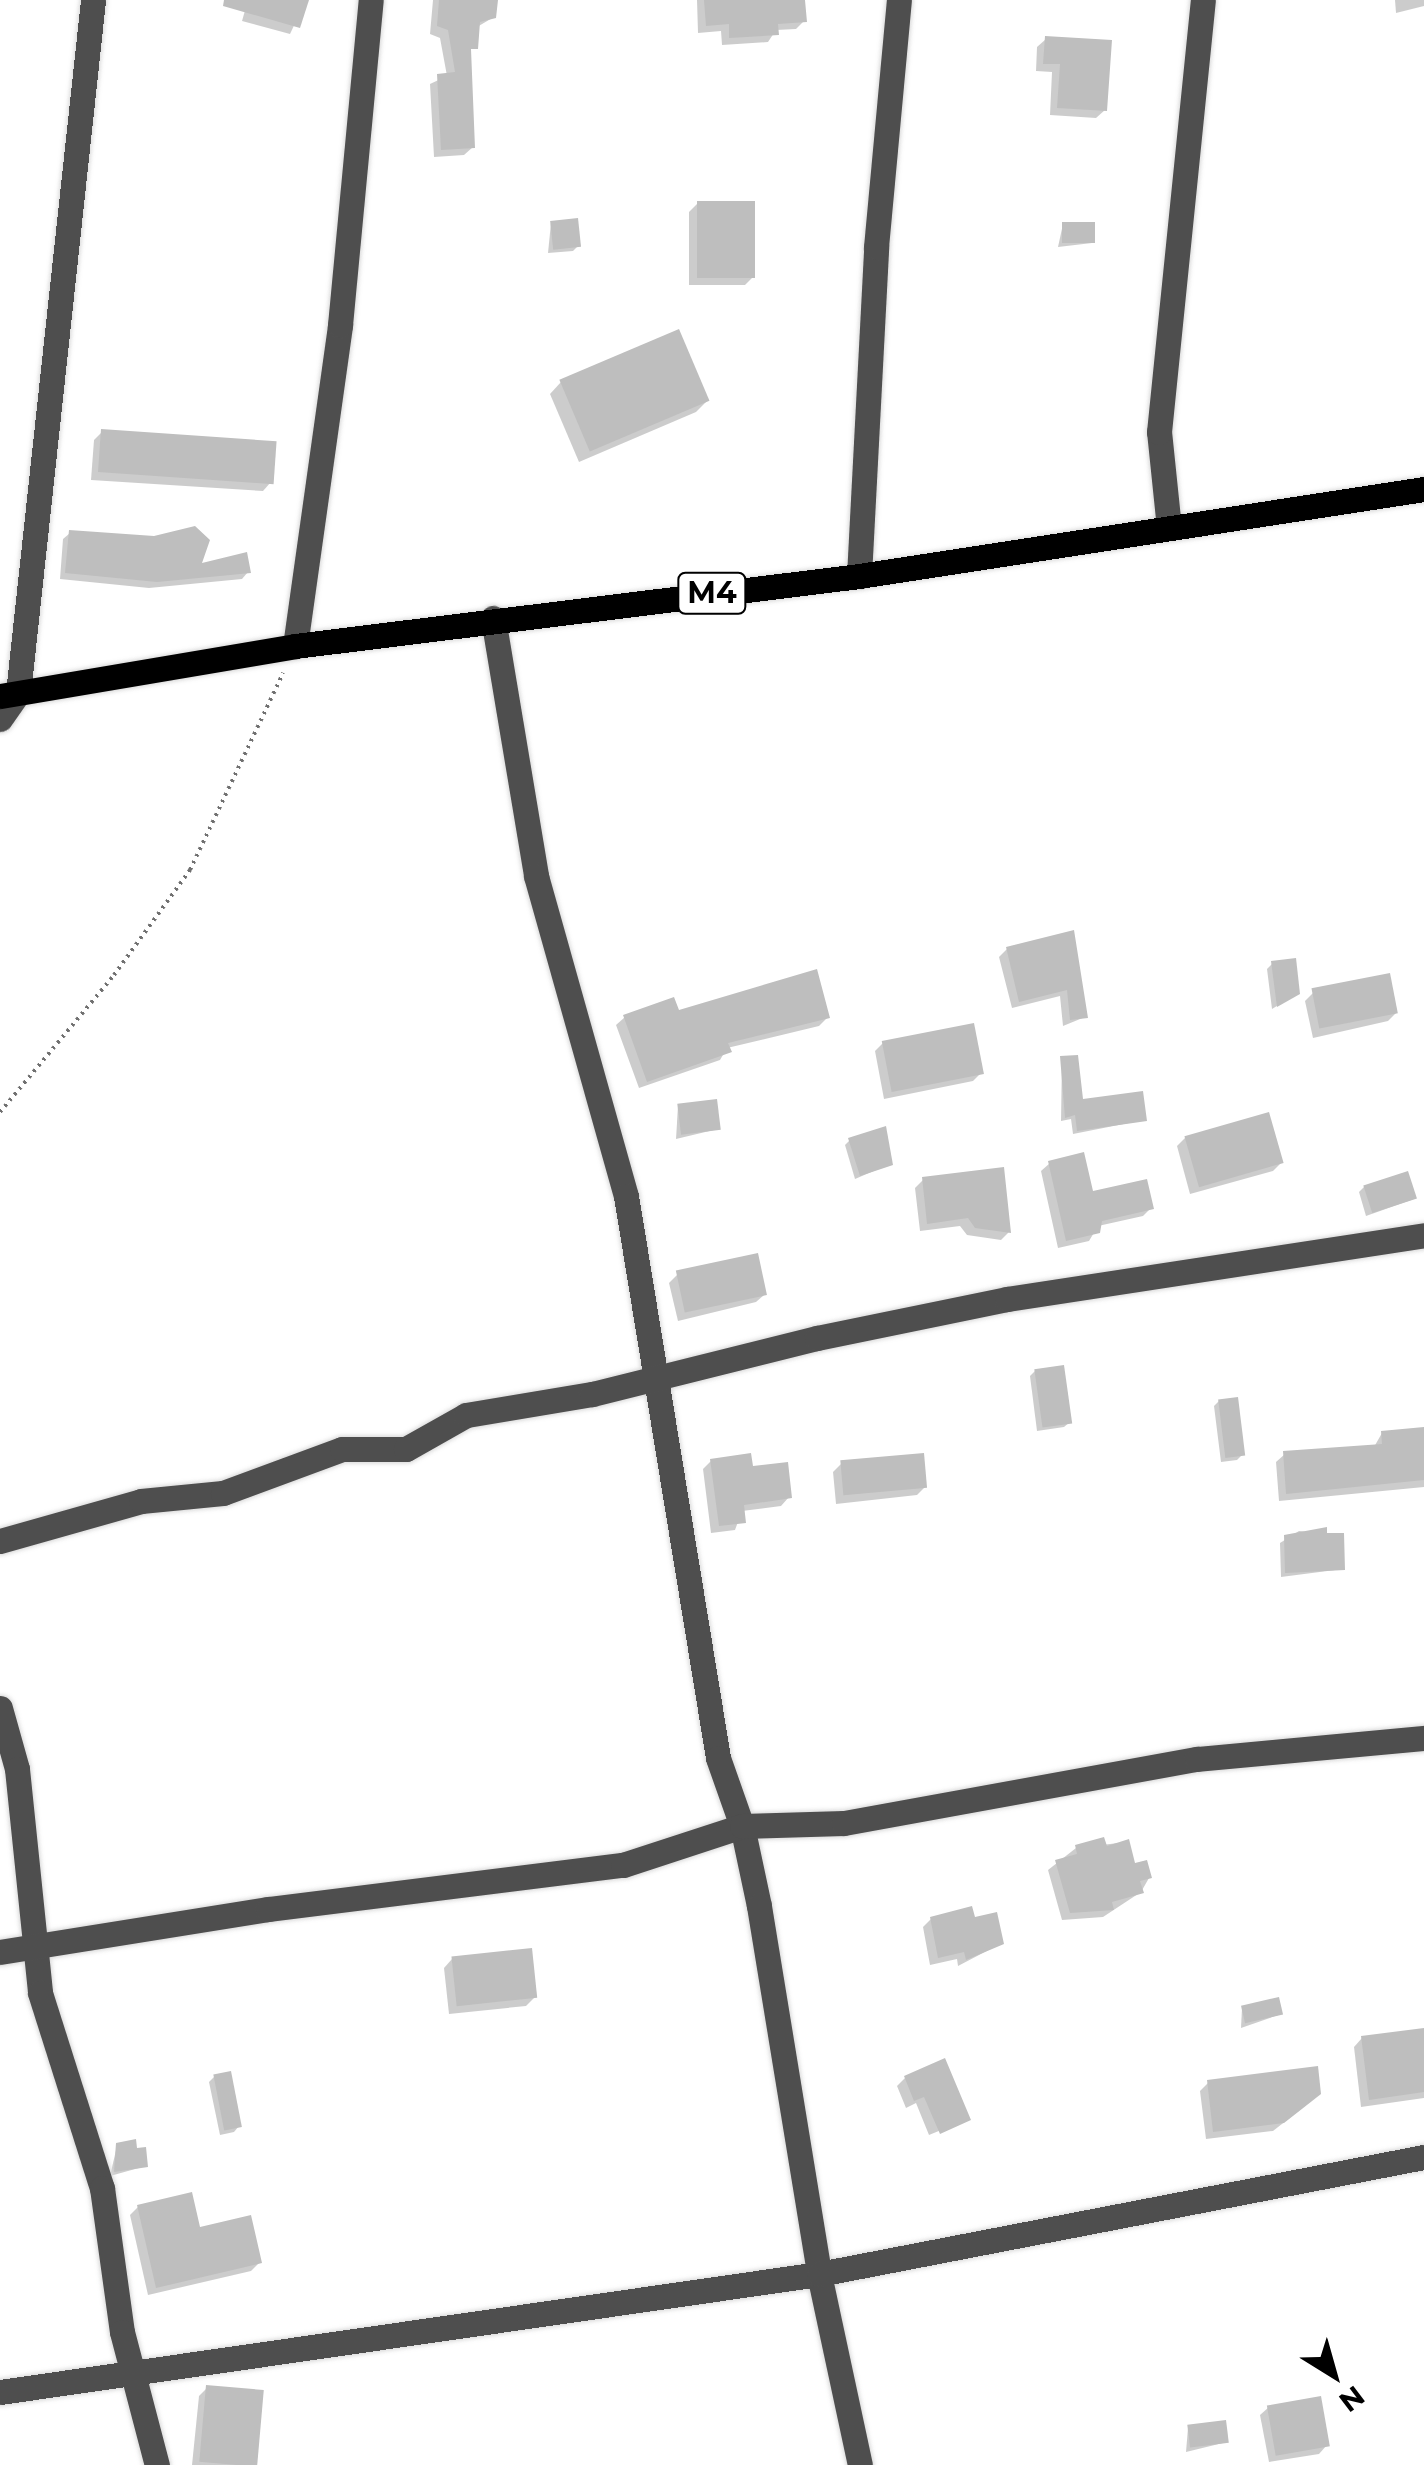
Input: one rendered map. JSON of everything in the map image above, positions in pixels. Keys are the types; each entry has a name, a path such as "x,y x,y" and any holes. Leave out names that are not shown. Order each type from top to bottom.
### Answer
{"main road":[{"name":"M4","path":"9,694 295,646 493,618 859,576 1424,489"}],"street":[{"path":"0,720 9,694 93,0"},
{"path":"295,646 340,326 371,0"},
{"path":"859,576 876,247 899,0"},
{"path":"1169,528 1159,432 1203,0"},
{"path":"493,618 536,876 626,1196 718,1758 742,1826 819,2274 860,2465"},
{"path":"0,1541 141,1502 224,1493 342,1450 406,1448 466,1415 592,1394 655,1374 1008,1299 1424,1235"},
{"path":"0,1708 17,1769 44,2008 102,2188 122,2332 157,2465"},
{"path":"0,1952 268,1909 623,1865 742,1826 844,1823 1197,1759 1424,1738"},
{"path":"0,2392 819,2274 1424,2157"}],"path":[{"path":"0,1112 114,975 190,870 295,646"}],"building":[{"path":"224,0 309,0 300,28 223,6"},
{"path":"439,0 498,0 496,18 480,22 478,49 471,49 475,148 441,150 437,74 455,72 448,30 437,26"},
{"path":"704,0 805,0 807,22 778,24 779,35 729,38 729,24 706,26"},
{"path":"1045,36 1112,40 1107,111 1057,108 1060,64 1043,64"},
{"path":"697,201 755,201 755,278 697,278"},
{"path":"578,218 581,247 553,250 550,221"},
{"path":"1062,222 1095,222 1095,243 1062,243"},
{"path":"679,329 709,401 590,452 559,380"},
{"path":"101,429 277,441 274,484 98,472"},
{"path":"195,526 210,540 202,563 247,552 251,573 157,582 65,573 69,530 154,536"},
{"path":"1074,930 1088,1018 1070,1020 1067,990 1019,1002 1006,947"},
{"path":"1296,958 1300,994 1277,1007 1271,961"},
{"path":"817,969 830,1018 728,1043 732,1052 647,1082 623,1015 674,997 679,1010"},
{"path":"1390,973 1398,1013 1319,1029 1311,988"},
{"path":"974,1023 984,1074 892,1092 882,1041"},
{"path":"1078,1055 1083,1099 1143,1091 1147,1121 1077,1131 1075,1115 1065,1118 1060,1056"},
{"path":"717,1099 721,1130 681,1135 677,1104"},
{"path":"1269,1112 1284,1163 1199,1187 1184,1136"},
{"path":"886,1126 893,1165 860,1176 848,1138"},
{"path":"1084,1152 1093,1191 1147,1179 1154,1209 1102,1221 1100,1233 1066,1241 1048,1161"},
{"path":"1004,1167 1011,1233 975,1228 968,1218 927,1224 922,1177"},
{"path":"1408,1171 1417,1199 1372,1213 1363,1186"},
{"path":"758,1253 767,1295 685,1313 676,1270"},
{"path":"1064,1365 1072,1423 1043,1428 1034,1369"},
{"path":"1238,1397 1245,1456 1225,1458 1218,1399"},
{"path":"1424,1427 1424,1480 1286,1494 1283,1451 1382,1444 1381,1431"},
{"path":"751,1453 753,1466 788,1462 792,1498 744,1505 746,1523 719,1526 710,1459"},
{"path":"924,1453 927,1488 843,1495 840,1460"},
{"path":"1327,1527 1327,1533 1344,1533 1345,1570 1285,1573 1284,1535"},
{"path":"1104,1837 1107,1846 1129,1839 1135,1863 1147,1860 1152,1878 1140,1881 1144,1893 1112,1902 1114,1910 1070,1913 1055,1860 1077,1854 1075,1845"},
{"path":"972,1906 975,1917 997,1912 1004,1944 966,1960 964,1952 938,1958 930,1917"},
{"path":"532,1948 537,1998 457,2006 451,1956"},
{"path":"1279,1997 1283,2015 1245,2023 1241,2006"},
{"path":"1424,2028 1424,2092 1369,2100 1361,2036"},
{"path":"945,2058 971,2120 940,2134 924,2097 914,2101 904,2076"},
{"path":"1318,2066 1321,2094 1284,2123 1213,2132 1207,2080"},
{"path":"231,2071 242,2127 224,2130 213,2074"},
{"path":"136,2139 137,2148 146,2147 148,2167 114,2172 116,2143"},
{"path":"192,2192 200,2227 251,2215 262,2263 156,2288 137,2205"},
{"path":"206,2385 264,2390 257,2465 199,2462"},
{"path":"1321,2396 1330,2446 1276,2456 1267,2406"},
{"path":"1226,2420 1229,2443 1190,2448 1187,2425"}]}
